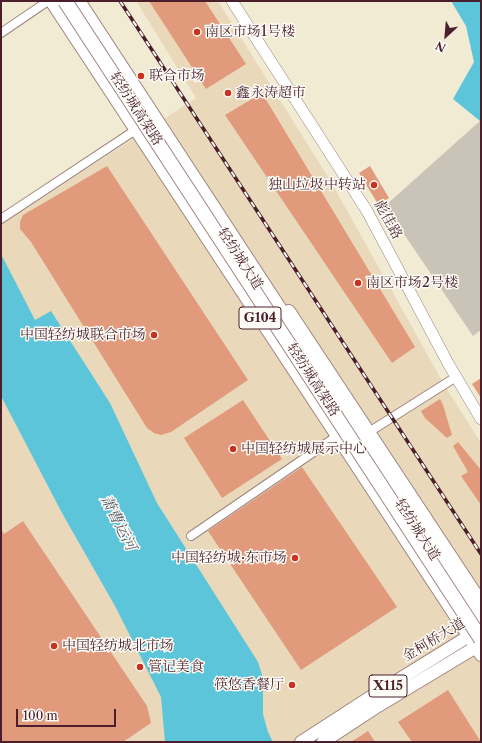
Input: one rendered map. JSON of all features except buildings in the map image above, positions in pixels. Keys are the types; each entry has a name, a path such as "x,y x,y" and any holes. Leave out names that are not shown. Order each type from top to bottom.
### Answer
{"highway":[{"name":"轻纺城高架路","path":"65,1 477,644"},
{"name":"轻纺城高架路","path":"78,1 481,617"}],"main road":[{"name":"轻纺城大道","path":"51,1 137,129 337,436 477,644"},
{"name":"轻纺城大道","path":"86,1 135,80 481,602"},
{"name":"金柯桥大道","path":"323,742 477,644 481,629"},
{"name":"金柯桥大道","path":"305,740 477,644"}],"street":[{"path":"1,33 48,1"},
{"name":"彪佳路","path":"232,1 367,211 456,377 481,419"},
{"path":"3,217 137,129"},
{"path":"369,432 456,377"},
{"path":"191,536 337,436"}],"shaded area":[{"path":"136,1 218,1 330,180 445,386 481,443 481,742 1,742 1,225 196,98"},
{"path":"481,120 481,330 473,336 385,206"}],"water":[{"path":"451,1 481,1 480,121 453,99 474,62 466,26"},
{"name":"萧曹运河","path":"1,254 35,320 51,311 110,403 157,503 258,662 263,678 263,714 268,732 273,742 165,742 161,697 115,606 62,513 1,396"}],"railway":[{"path":"120,1 481,554"}],"place":[{"name":"南区市场1号楼","path":"197,32"},
{"name":"联合市场","path":"141,76"},
{"name":"鑫永涛超市","path":"228,93"},
{"name":"独山垃圾中转站","path":"374,185"},
{"name":"南区市场2号楼","path":"358,283"},
{"name":"中国轻纺城联合市场","path":"154,335"},
{"name":"中国轻纺城展示中心","path":"233,449"},
{"name":"中国轻纺城·东市场","path":"295,558"},
{"name":"中国轻纺城北市场","path":"54,646"},
{"name":"管记美食","path":"140,667"},
{"name":"筷悠香餐厅","path":"292,685"}]}
